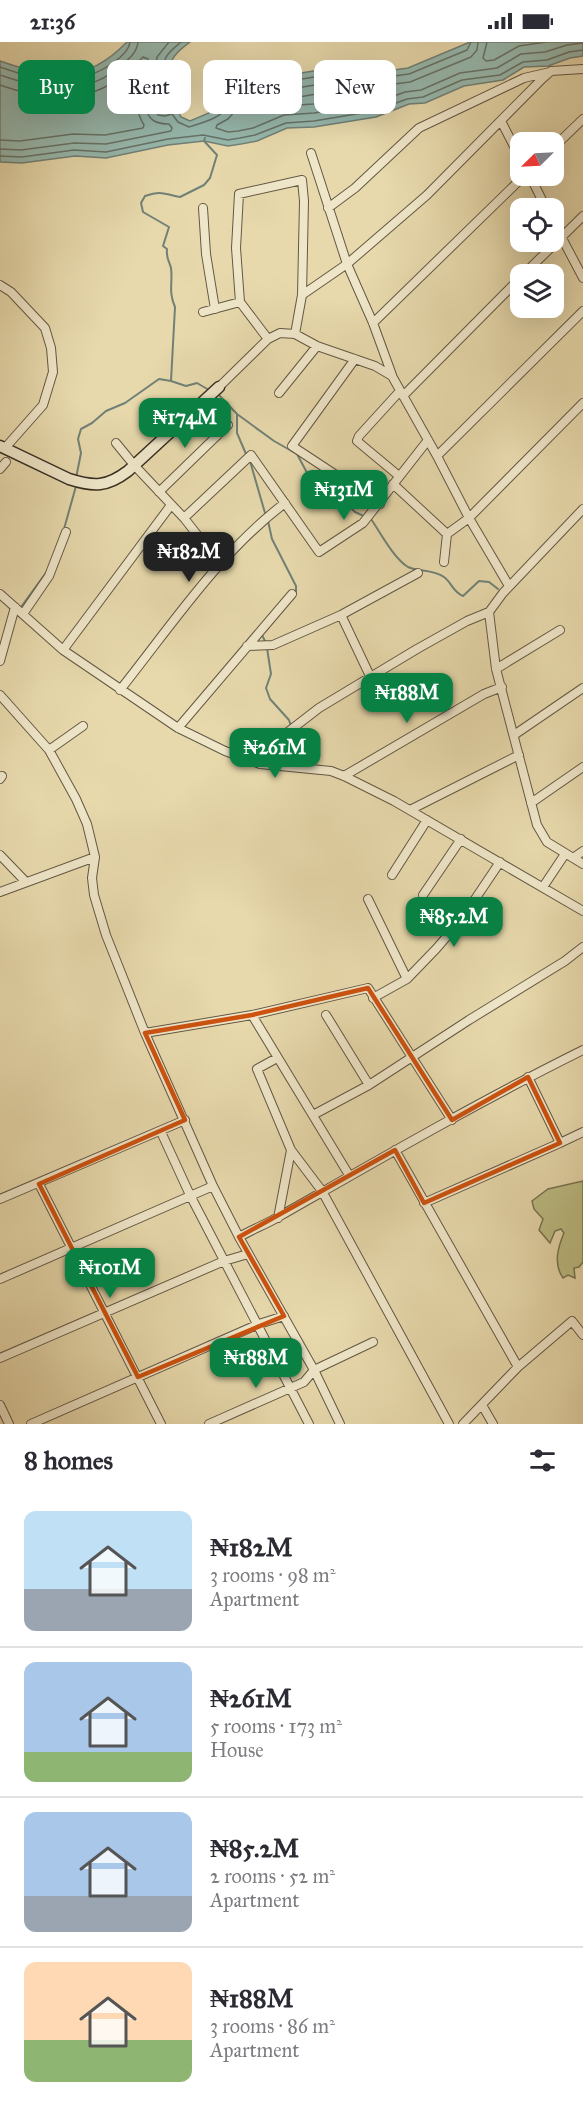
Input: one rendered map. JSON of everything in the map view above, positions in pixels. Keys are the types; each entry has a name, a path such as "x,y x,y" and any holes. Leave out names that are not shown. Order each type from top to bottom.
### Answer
{"street":[{"path":"328,208 355,188 419,128 524,78 551,71 583,69"},
{"path":"302,295 347,264 427,195 551,71"},
{"path":"564,137 583,119"},
{"path":"501,121 510,139"},
{"path":"311,153 347,264 373,323 392,376 469,518 509,586"},
{"path":"268,339 240,302 236,248 239,194 303,180 302,295 296,334"},
{"path":"373,323 514,186"},
{"path":"202,207 206,254 215,309"},
{"path":"564,235 583,216"},
{"path":"564,243 583,278"},
{"path":"534,264 547,252"},
{"path":"0,285 11,292 45,327 51,348 53,372 43,405 3,447 74,481 104,485 119,478 268,339 280,333 296,334 317,346 375,366 392,376"},
{"path":"399,476 357,441 359,436 510,288"},
{"path":"203,312 240,302"},
{"path":"437,456 583,311"},
{"path":"279,393 317,346"},
{"path":"355,359 292,446 380,504"},
{"path":"444,562 447,534 469,518 583,403"},
{"path":"159,492 228,425"},
{"path":"184,519 251,455 319,552 363,523 428,440"},
{"path":"116,443 184,519 220,564"},
{"path":"0,469 6,462"},
{"path":"393,484 447,534"},
{"path":"120,690 220,564 262,520 285,502"},
{"path":"63,650 171,505"},
{"path":"261,764 295,725 319,708 467,621 489,612 509,586 583,509"},
{"path":"22,614 49,576 66,532"},
{"path":"247,646 273,645 341,615 418,573"},
{"path":"0,594 63,650 178,728 225,751 261,764 331,771 344,776 410,810 583,911"},
{"path":"178,728 292,594"},
{"path":"0,661 15,607"},
{"path":"489,612 496,669 537,825 546,842 583,864"},
{"path":"341,615 370,676"},
{"path":"496,669 560,630"},
{"path":"344,776 484,694 502,687"},
{"path":"514,735 583,688"},
{"path":"0,695 49,750 76,799 87,824 95,857 92,878 94,895 129,997 213,1186 248,1254 314,1370 340,1424"},
{"path":"49,750 83,726"},
{"path":"410,810 519,755"},
{"path":"531,803 583,767"},
{"path":"392,875 427,820"},
{"path":"423,895 461,839"},
{"path":"573,858 583,851"},
{"path":"543,888 565,854"},
{"path":"0,855 26,882"},
{"path":"0,892 95,857"},
{"path":"373,998 407,979 461,920 500,862"},
{"path":"368,899 407,979"},
{"path":"313,1115 369,1085 565,961 583,947"},
{"path":"145,1033 252,1016 368,988 452,1120"},
{"path":"326,1015 369,1085"},
{"path":"252,1016 349,1175"},
{"path":"239,1237 278,1218 349,1175 528,1077 583,1050"},
{"path":"277,1058 257,1069 291,1150 322,1191 448,1424"},
{"path":"528,1077 560,1143"},
{"path":"0,1199 185,1120"},
{"path":"161,1132 190,1195 309,1424"},
{"path":"424,1203 583,1132"},
{"path":"278,1218 291,1150"},
{"path":"395,1150 518,1366"},
{"path":"39,1184 70,1249 161,1424"},
{"path":"0,1280 213,1186"},
{"path":"0,1358 224,1261 248,1254"},
{"path":"31,1424 259,1324 284,1317"},
{"path":"463,1424 518,1366 572,1322 583,1335"},
{"path":"209,1424 304,1382 314,1370 373,1342"},
{"path":"0,1405 9,1424"},
{"path":"482,1405 493,1424"}],"highlighted area":[{"path":"368,988 452,1120 528,1077 560,1143 424,1203 395,1150 239,1237 284,1316 138,1377 39,1184 185,1120 145,1033 252,1015"}],"green space":[{"path":"583,1181 583,1262 579,1267 574,1268 575,1278 568,1275 563,1278 557,1261 564,1233 561,1229 555,1231 550,1243 539,1230 543,1219 534,1209 532,1201 548,1189"}],"water":[{"path":"127,42 190,42 172,60 107,60 107,114 180,114 190,121 207,114 302,114 302,73 314,71 314,114 384,114 314,127 287,128 257,141 228,146 204,141 168,145 106,158 75,156 22,163 0,162 0,61 18,67 18,114 95,114 95,67 112,56"},
{"path":"470,42 583,42 583,56 548,66 524,67 503,80 464,86 425,103 409,104 396,109 396,70 408,68"}],"waterway":[{"path":"205,138 204,141 217,155 210,178 204,185 180,197 163,193 151,194 145,196 141,203 143,212 169,227 163,246 167,249 171,268 171,292 175,307 171,381 186,386 197,383 209,390"},
{"path":"76,478 81,453 78,439 81,429 106,411 125,403 159,379 171,381"},
{"path":"217,393 237,414 274,441 297,454 313,484 338,502 366,517"},
{"path":"237,414 237,433 246,454"},
{"path":"250,461 265,513"},
{"path":"64,529 76,486"},
{"path":"371,519 393,552 408,567 440,574 463,596 479,581 489,582 498,589"},
{"path":"268,521 272,539 296,586 296,594 293,597"},
{"path":"21,607 48,570"},
{"path":"261,633 266,643"},
{"path":"267,648 271,674 266,688 270,699 289,720 291,726"},
{"path":"292,731 304,761"}]}
